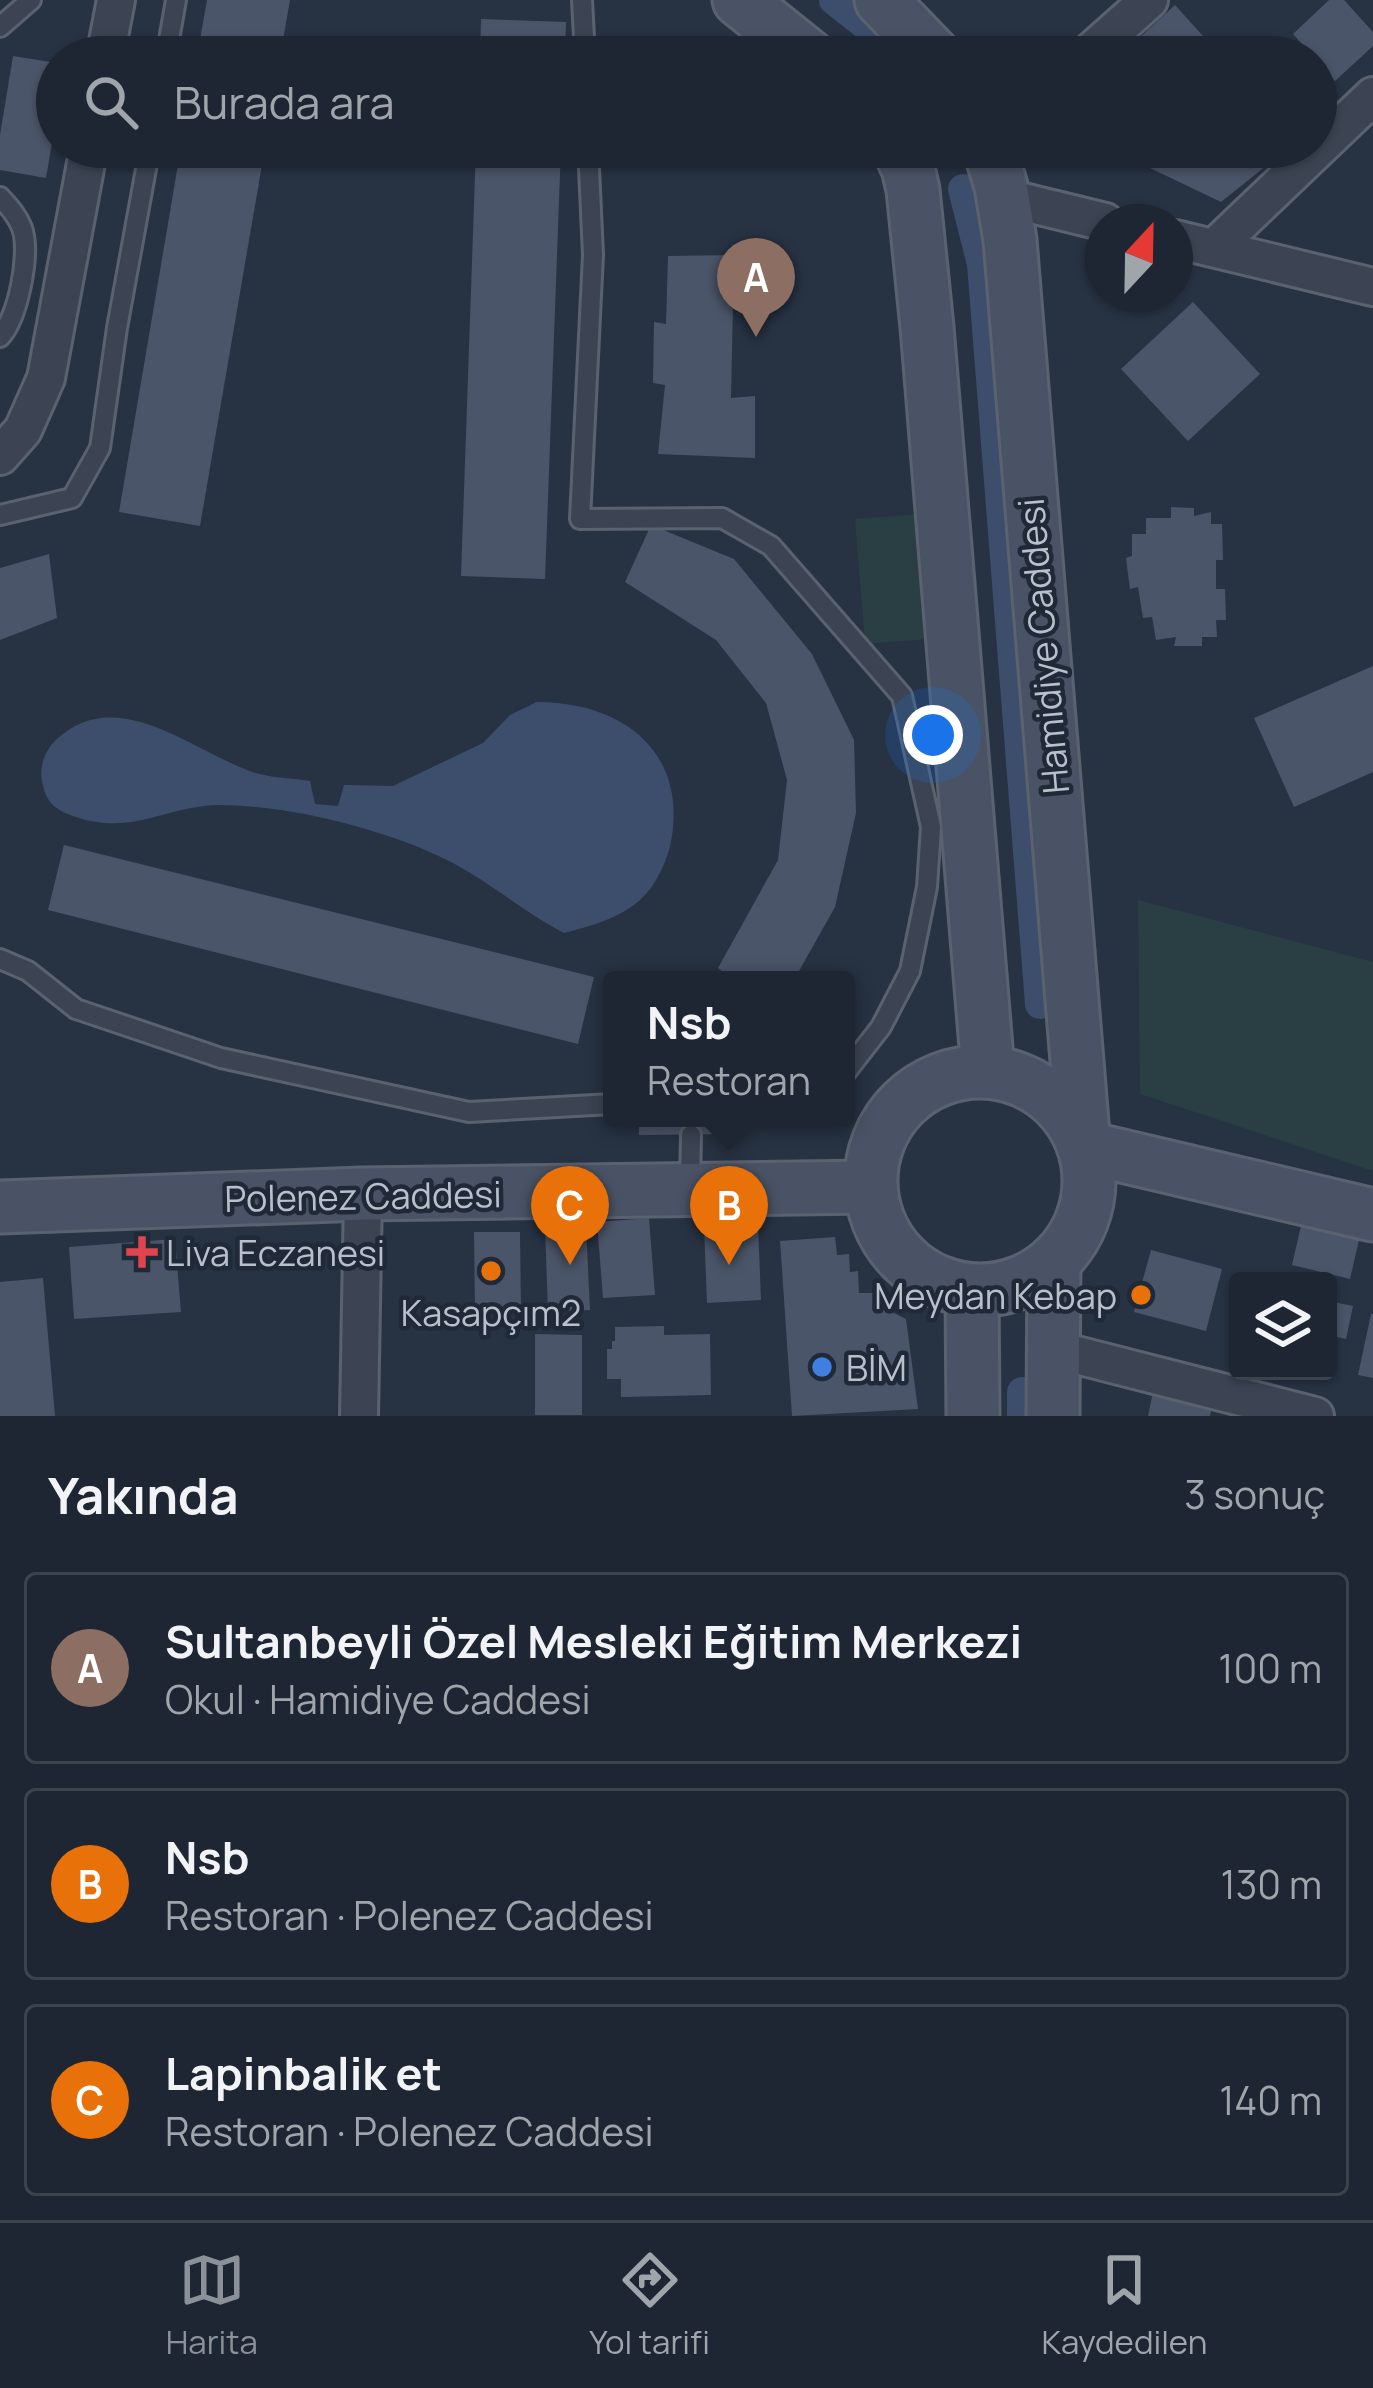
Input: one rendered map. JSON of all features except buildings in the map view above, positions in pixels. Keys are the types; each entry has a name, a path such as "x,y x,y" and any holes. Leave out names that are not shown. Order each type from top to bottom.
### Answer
{"street":[{"path":"109,36 116,0"},
{"path":"739,0 784,36"},
{"path":"880,0 915,36"},
{"path":"1108,36 1149,0"},
{"path":"1337,130 1373,96"},
{"path":"0,456 23,430 46,378 85,168"},
{"name":"Hamidiye Caddesi","path":"993,168 1003,197 1012,263 1084,1147"},
{"path":"1214,248 1298,168"},
{"path":"905,169 988,1072"},
{"path":"1003,197 1085,217"},
{"path":"1193,243 1373,287"},
{"path":"988,1072 1019,1079 1047,1095 1070,1118 1084,1147 1090,1183 1084,1219 1066,1251 1038,1275 1004,1289 972,1291 941,1284 914,1269 891,1246 876,1218 870,1187 873,1156 884,1127 903,1103 928,1084 957,1074 988,1072"},
{"path":"1084,1147 1373,1215"},
{"name":"Polenez Caddesi","path":"0,1207 363,1194 870,1187"},
{"path":"358,1416 363,1194"},
{"path":"1053,1416 1054,1261"},
{"path":"972,1291 974,1416"},
{"path":"1053,1349 1315,1416"}],"lane":[{"path":"0,27 31,0"},
{"path":"170,36 176,0"},
{"path":"582,0 584,36"},
{"path":"0,514 72,498 100,448 146,168"},
{"path":"589,168 593,255 580,519 722,518 771,546 902,696 931,827 927,887 910,971 881,1027 855,1060"},
{"path":"0,197 21,224 25,242 16,309 0,337"},
{"path":"0,958 28,971 76,1009 221,1058 469,1112 603,1105"},
{"path":"689,1190 691,1135"}],"green space":[{"path":"920,514 929,639 865,644 855,519"},
{"path":"1138,900 1373,962 1373,1171 1140,1094"}],"water":[{"path":"537,702 594,710 640,736 668,778 673,805 668,853 646,894 613,917 564,933 446,860 350,824 281,810 219,805 132,822 96,822 57,808 42,781 44,759 56,740 78,724 126,719 151,725 254,773 310,781 315,804 338,806 344,785 393,786 483,743 510,715"}],"waterway":[{"path":"834,0 879,36"},
{"path":"963,189 982,264 1040,1004"},
{"path":"1022,1392 1022,1416"}],"place":[{"name":"Sultanbeyli Özel Mesleki Eğitim Merkezi","path":"756,337"},
{"name":"Liva Eczanesi","path":"142,1252"},
{"name":"Lapinbalik et","path":"570,1265"},
{"name":"Nsb","path":"729,1265"},
{"name":"Kasapçım2","path":"491,1271"},
{"name":"Meydan Kebap","path":"1141,1295"},
{"name":"BİM","path":"822,1367"}]}
